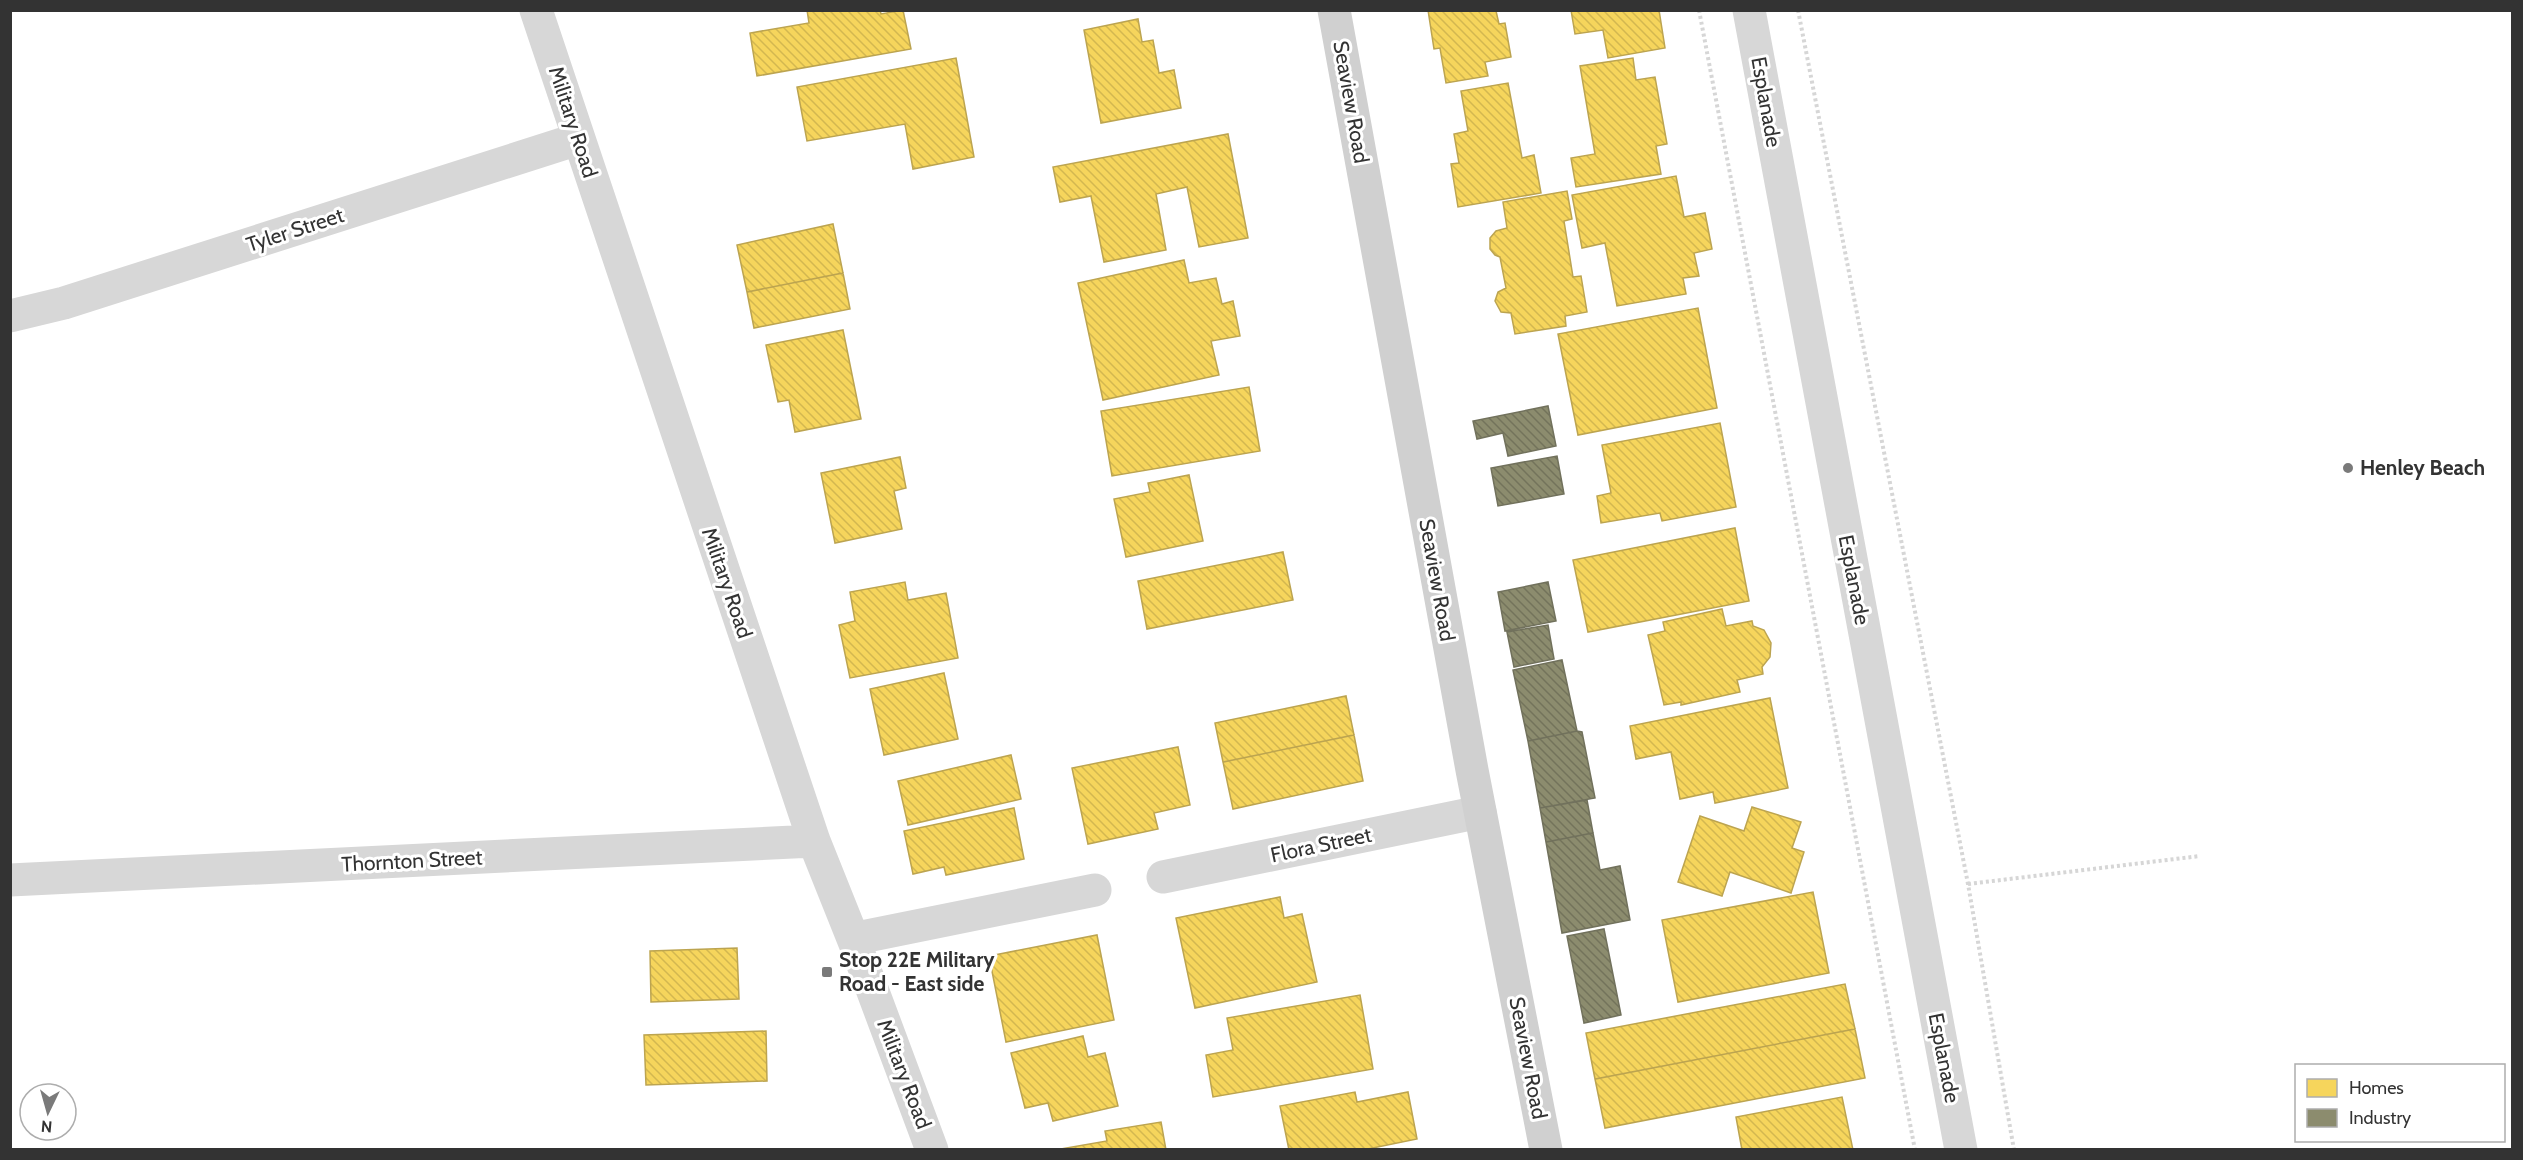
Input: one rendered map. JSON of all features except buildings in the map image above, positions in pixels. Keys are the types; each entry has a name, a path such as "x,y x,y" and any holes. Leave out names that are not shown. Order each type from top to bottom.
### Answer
{"main road":[{"name":"Seaview Road","path":"1334,10 1480,812 1546,1149"}],"street":[{"name":"Military Road","path":"536,10 813,841 856,946 932,1149"},
{"name":"Esplanade","path":"1749,10 1961,1149"},
{"name":"Tyler Street","path":"10,316 64,303 578,139"},
{"name":"Flora Street","path":"1163,877 1480,812"},
{"name":"Thornton Street","path":"10,880 813,841"},
{"path":"856,946 857,938 1095,890"}],"path":[{"path":"1699,10 1915,1149"},
{"path":"1798,10 1968,884 2014,1149"},
{"path":"1968,884 2200,856"}],"place":[{"name":"Henley Beach","path":"2348,468"},
{"name":"Stop 22E Military Road - East side","path":"827,972"}]}
